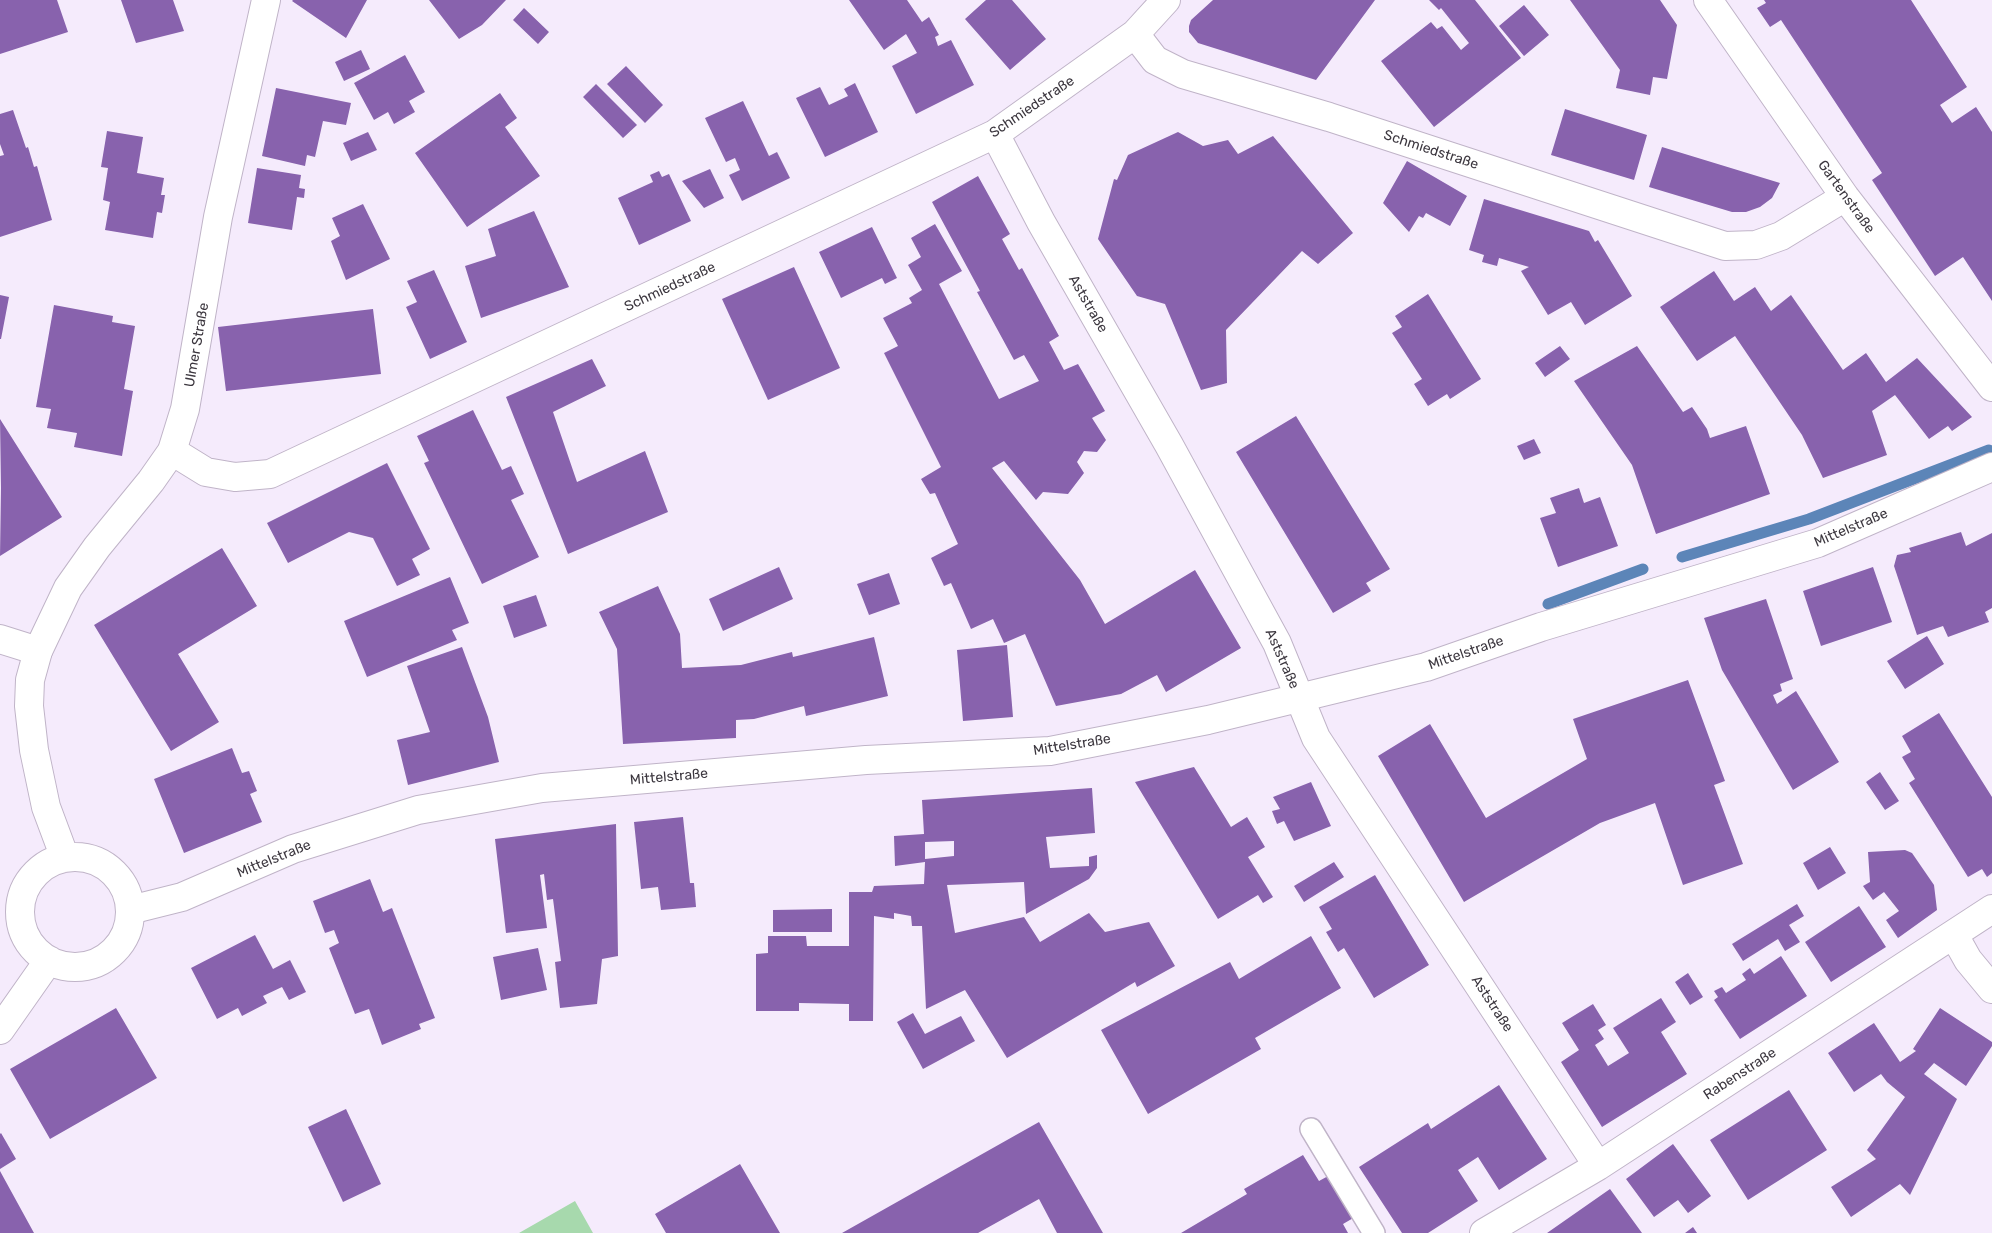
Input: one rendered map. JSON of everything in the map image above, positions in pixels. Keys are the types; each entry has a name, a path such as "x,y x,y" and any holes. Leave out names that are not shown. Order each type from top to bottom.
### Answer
{"street":[{"name":"Ulmer Straße","path":"65,858 46,807 34,750 30,680 38,651 68,588 97,547 151,481 172,451 185,410 218,217 266,0"},
{"path":"1135,34 1166,0"},
{"name":"Gartenstraße","path":"1708,0 1845,197 1992,387"},
{"name":"Schmiedstraße","path":"172,451 206,472 235,477 270,474 995,134 1135,34 1155,60 1183,74 1330,117 1725,246 1756,245 1781,236 1845,197"},
{"name":"Aststraße","path":"995,134 1041,222 1169,445 1277,643 1316,738 1598,1166"},
{"name":"Mittelstraße","path":"130,910 182,896 293,849 427,809 542,788 866,760 1050,751 1208,720 1426,667 1550,624 1818,543 1992,467"},
{"path":"0,639 38,651"},
{"path":"65,858 88,858 109,869 125,887 130,910 128,929 119,946 104,959 86,966 67,967 49,960 34,948 24,932 20,913 23,894 32,877 47,864 65,858"},
{"name":"Rabenstraße","path":"1484,1233 1598,1166 1992,910"},
{"path":"1954,935 1968,960 1992,989"},
{"path":"0,1030 49,960"}],"lane":[{"path":"1311,1129 1374,1233"}],"green space":[{"path":"575,1201 593,1233 519,1233"}],"building":[{"path":"0,0 57,0 68,32 0,54"},
{"path":"121,0 173,0 184,31 136,43"},
{"path":"293,0 367,0 346,38"},
{"path":"429,0 506,0 482,25 459,39"},
{"path":"849,0 907,0 922,22 929,17 939,35 935,37 938,46 951,40 974,85 916,114 892,66 917,53 906,34 884,50"},
{"path":"986,0 1012,0 1046,39 1010,70 965,19"},
{"path":"1213,0 1375,0 1316,80 1198,43 1189,32 1191,20"},
{"path":"1429,0 1475,0 1521,58 1434,127 1381,61 1431,22 1437,29 1442,26 1461,50 1469,43 1441,8 1439,10"},
{"path":"1570,0 1660,0 1677,25 1667,79 1653,77 1650,95 1616,88 1620,70"},
{"path":"1764,0 1911,0 1967,87 1940,105 1952,123 1976,107 1992,132 1992,301 1963,257 1935,276 1872,180 1882,173 1781,20 1770,27 1757,8 1766,3"},
{"path":"1524,5 1549,35 1524,56 1499,26"},
{"path":"524,8 549,32 538,44 513,20"},
{"path":"361,50 370,69 344,81 335,62"},
{"path":"405,55 425,92 409,101 415,112 394,124 388,112 374,120 354,83"},
{"path":"626,66 663,105 645,123 607,84"},
{"path":"855,83 878,132 825,157 796,98 820,87 829,105 848,96 844,89"},
{"path":"596,84 637,125 623,138 583,97"},
{"path":"276,88 351,103 346,125 323,121 315,157 307,155 305,166 262,156"},
{"path":"500,93 517,118 505,127 540,176 467,227 415,153"},
{"path":"743,101 769,156 777,152 790,178 742,201 729,175 740,170 735,158 726,162 705,118"},
{"path":"1565,109 1647,135 1634,180 1551,155"},
{"path":"13,110 34,167 37,166 52,220 0,237 0,156 4,155 0,144 0,114"},
{"path":"107,131 143,137 137,173 164,178 161,195 165,195 162,213 157,212 153,238 105,230 110,202 103,200 108,168 101,167"},
{"path":"368,132 377,150 351,161 343,143"},
{"path":"1178,132 1203,146 1228,140 1238,154 1273,136 1353,233 1318,264 1302,251 1226,330 1227,383 1201,390 1165,304 1137,296 1098,239 1114,179 1117,180 1128,155"},
{"path":"1662,147 1780,183 1772,198 1760,207 1746,212 1732,212 1649,187"},
{"path":"1407,161 1467,196 1450,226 1426,213 1423,218 1419,216 1409,232 1383,203"},
{"path":"257,168 301,175 299,188 305,189 304,198 297,197 292,230 248,223"},
{"path":"710,169 724,198 704,208 682,181"},
{"path":"659,171 662,177 669,174 691,221 639,245 618,198 653,182 650,175"},
{"path":"978,176 1010,234 1002,239 1019,270 1022,268 1059,336 1049,342 1064,370 1078,364 1105,411 1092,418 1106,440 1097,452 1084,451 1077,462 1084,473 1068,494 1043,492 1036,500 1004,461 992,468 1080,580 1105,624 1195,570 1241,648 1166,692 1157,675 1121,694 1056,706 1025,634 1004,643 993,619 971,629 951,583 944,586 931,558 958,544 935,493 930,494 921,479 941,467 884,353 898,346 883,318 912,303 909,298 922,290 908,265 921,257 911,238 935,224 962,271 939,284 999,399 1039,381 1024,355 1014,360 977,292 980,291 932,202"},
{"path":"1484,199 1589,231 1595,242 1598,240 1632,296 1585,325 1571,302 1548,315 1521,271 1529,267 1499,258 1497,266 1482,262 1484,255 1469,250"},
{"path":"363,204 390,259 346,280 331,241 340,236 332,218"},
{"path":"534,211 569,287 481,318 465,266 496,256 488,229"},
{"path":"872,227 897,278 885,284 882,278 841,298 819,252"},
{"path":"794,267 840,368 768,400 722,299"},
{"path":"434,270 467,342 430,359 406,307 417,302 407,281"},
{"path":"1714,271 1734,301 1755,287 1771,311 1791,295 1843,370 1866,353 1886,382 1917,358 1972,417 1952,431 1948,426 1929,439 1895,395 1872,411 1887,455 1823,478 1802,435 1735,336 1697,361 1660,307"},
{"path":"1428,294 1481,379 1450,399 1447,394 1428,406 1414,384 1422,379 1392,333 1402,327 1395,316"},
{"path":"0,295 9,297 1,339 0,339"},
{"path":"54,305 113,316 112,322 135,326 124,389 133,391 122,456 74,447 77,433 47,428 51,409 36,407"},
{"path":"373,309 381,374 226,391 218,327"},
{"path":"1560,346 1570,359 1545,377 1535,363"},
{"path":"1637,346 1683,412 1692,407 1707,429 1710,438 1746,426 1770,494 1656,534 1632,465 1574,381"},
{"path":"592,359 606,386 553,412 577,482 645,451 668,512 568,554 506,397"},
{"path":"473,410 502,470 511,466 524,494 511,500 539,557 482,584 424,463 429,461 417,436"},
{"path":"1296,416 1390,569 1366,583 1371,591 1333,613 1236,452"},
{"path":"0,419 62,517 0,556 1,488"},
{"path":"1534,439 1541,453 1524,460 1517,446"},
{"path":"387,463 430,549 412,559 420,575 397,586 373,538 349,532 288,563 267,523"},
{"path":"1579,488 1584,503 1600,497 1618,546 1558,567 1540,518 1556,513 1550,498"},
{"path":"1961,532 1966,546 1992,533 1992,608 1985,612 1989,622 1948,637 1943,626 1917,635 1894,566 1897,555 1911,552 1909,548"},
{"path":"222,548 257,606 178,654 219,722 171,751 94,625"},
{"path":"779,567 793,599 723,631 709,599"},
{"path":"1873,567 1892,622 1821,646 1803,591"},
{"path":"889,573 900,604 869,615 857,584"},
{"path":"450,577 469,623 452,630 457,640 367,677 344,621"},
{"path":"658,586 680,634 682,668 741,665 792,652 793,657 874,637 888,696 806,716 804,706 754,719 736,720 736,738 623,744 617,649 599,612"},
{"path":"536,595 547,626 514,638 503,606"},
{"path":"1766,599 1793,679 1780,684 1782,691 1773,695 1777,704 1796,691 1839,762 1793,790 1722,670 1704,618"},
{"path":"1927,636 1944,664 1905,689 1887,661"},
{"path":"1007,645 1013,717 963,721 957,650"},
{"path":"462,647 488,717 499,762 408,785 397,740 430,732 407,666"},
{"path":"1688,680 1725,781 1714,785 1743,864 1683,885 1655,803 1600,823 1464,902 1378,756 1430,724 1486,818 1587,759 1573,719"},
{"path":"1939,713 1992,797 1992,873 1987,877 1982,869 1968,877 1909,783 1915,779 1902,757 1911,752 1902,736"},
{"path":"232,748 242,773 249,771 257,791 250,794 262,822 184,853 154,779"},
{"path":"1194,767 1231,827 1247,817 1265,847 1248,857 1273,897 1263,903 1258,895 1218,919 1135,782"},
{"path":"1880,772 1899,801 1885,810 1866,782"},
{"path":"1311,782 1331,826 1294,841 1284,821 1277,824 1272,811 1280,809 1273,797"},
{"path":"1092,788 1095,833 1046,837 1050,868 1089,866 1089,857 1097,855 1097,868 1089,879 1026,914 1024,882 947,885 955,933 1024,917 1040,942 1089,913 1105,932 1149,922 1175,966 1137,987 1135,982 1007,1058 965,990 926,1009 922,926 912,926 911,916 894,913 894,919 874,916 873,1021 849,1021 849,1004 799,1003 799,1011 756,1011 756,954 768,953 768,936 806,936 807,946 849,946 849,892 872,892 874,886 924,884 925,862 895,866 894,836 924,834 922,800","holes":["954,841 954,856 925,859 925,842"]},
{"path":"683,817 690,883 694,883 696,907 661,910 658,887 641,889 634,822"},
{"path":"616,824 618,956 602,959 597,1004 560,1008 555,962 561,961 553,899 547,900 544,874 540,875 547,928 506,933 495,839"},
{"path":"1830,847 1846,873 1818,890 1803,863"},
{"path":"1905,850 1912,853 1934,885 1937,910 1898,938 1886,920 1899,911 1884,892 1873,900 1863,886 1870,882 1868,852"},
{"path":"1334,862 1344,877 1304,902 1294,886"},
{"path":"1375,875 1429,965 1374,998 1344,948 1338,952 1326,932 1332,929 1319,907"},
{"path":"370,879 383,912 392,908 435,1018 419,1024 421,1029 382,1045 369,1009 355,1014 329,948 339,943 334,930 325,933 313,901"},
{"path":"1797,904 1804,916 1789,925 1800,942 1785,951 1778,939 1743,961 1732,944"},
{"path":"1859,906 1886,947 1831,982 1805,942"},
{"path":"832,909 832,932 773,932 773,910"},
{"path":"255,935 273,969 290,960 306,992 289,1000 282,987 263,996 267,1003 242,1016 238,1008 217,1019 191,968"},
{"path":"1311,936 1341,988 1255,1038 1261,1049 1148,1114 1101,1030 1230,962 1239,979"},
{"path":"538,948 547,990 501,1000 493,957"},
{"path":"1781,956 1807,996 1740,1039 1714,1000 1718,997 1714,991 1722,987 1726,993 1746,980 1742,974 1750,968 1754,974"},
{"path":"1688,973 1703,997 1690,1005 1675,982"},
{"path":"1661,998 1676,1022 1661,1032 1687,1074 1602,1127 1561,1062 1579,1050 1562,1023 1593,1004 1606,1025 1598,1030 1604,1039 1595,1045 1608,1066 1629,1053 1613,1028"},
{"path":"116,1008 157,1078 50,1139 10,1069"},
{"path":"1940,1008 1992,1042 1992,1046 1966,1086 1934,1063 1924,1074 1957,1099 1910,1195 1900,1184 1851,1217 1831,1187 1876,1159 1867,1150 1905,1097 1887,1082 1881,1074 1854,1092 1828,1053 1874,1023 1900,1062 1916,1051 1913,1049"},
{"path":"913,1013 925,1034 961,1016 975,1041 923,1069 897,1022"},
{"path":"1499,1085 1547,1159 1499,1190 1478,1157 1458,1170 1478,1201 1428,1233 1402,1233 1359,1167 1428,1123 1431,1129"},
{"path":"1789,1090 1827,1150 1748,1200 1710,1140"},
{"path":"346,1109 381,1184 343,1202 308,1127"},
{"path":"1039,1122 1103,1233 1057,1233 1039,1199 978,1233 842,1233"},
{"path":"0,1134 16,1159 0,1169"},
{"path":"1673,1144 1711,1196 1688,1213 1678,1200 1654,1217 1626,1179"},
{"path":"1303,1155 1319,1181 1330,1175 1355,1217 1343,1224 1348,1233 1181,1233 1247,1194 1244,1189"},
{"path":"740,1164 780,1233 666,1233 655,1214"},
{"path":"0,1171 34,1233 0,1233"},
{"path":"1610,1189 1642,1233 1547,1233"},
{"path":"1693,1227 1697,1233 1685,1233"}],"waterway":[{"path":"1682,557 1809,519 1989,450"},
{"path":"1548,604 1643,569"}]}
